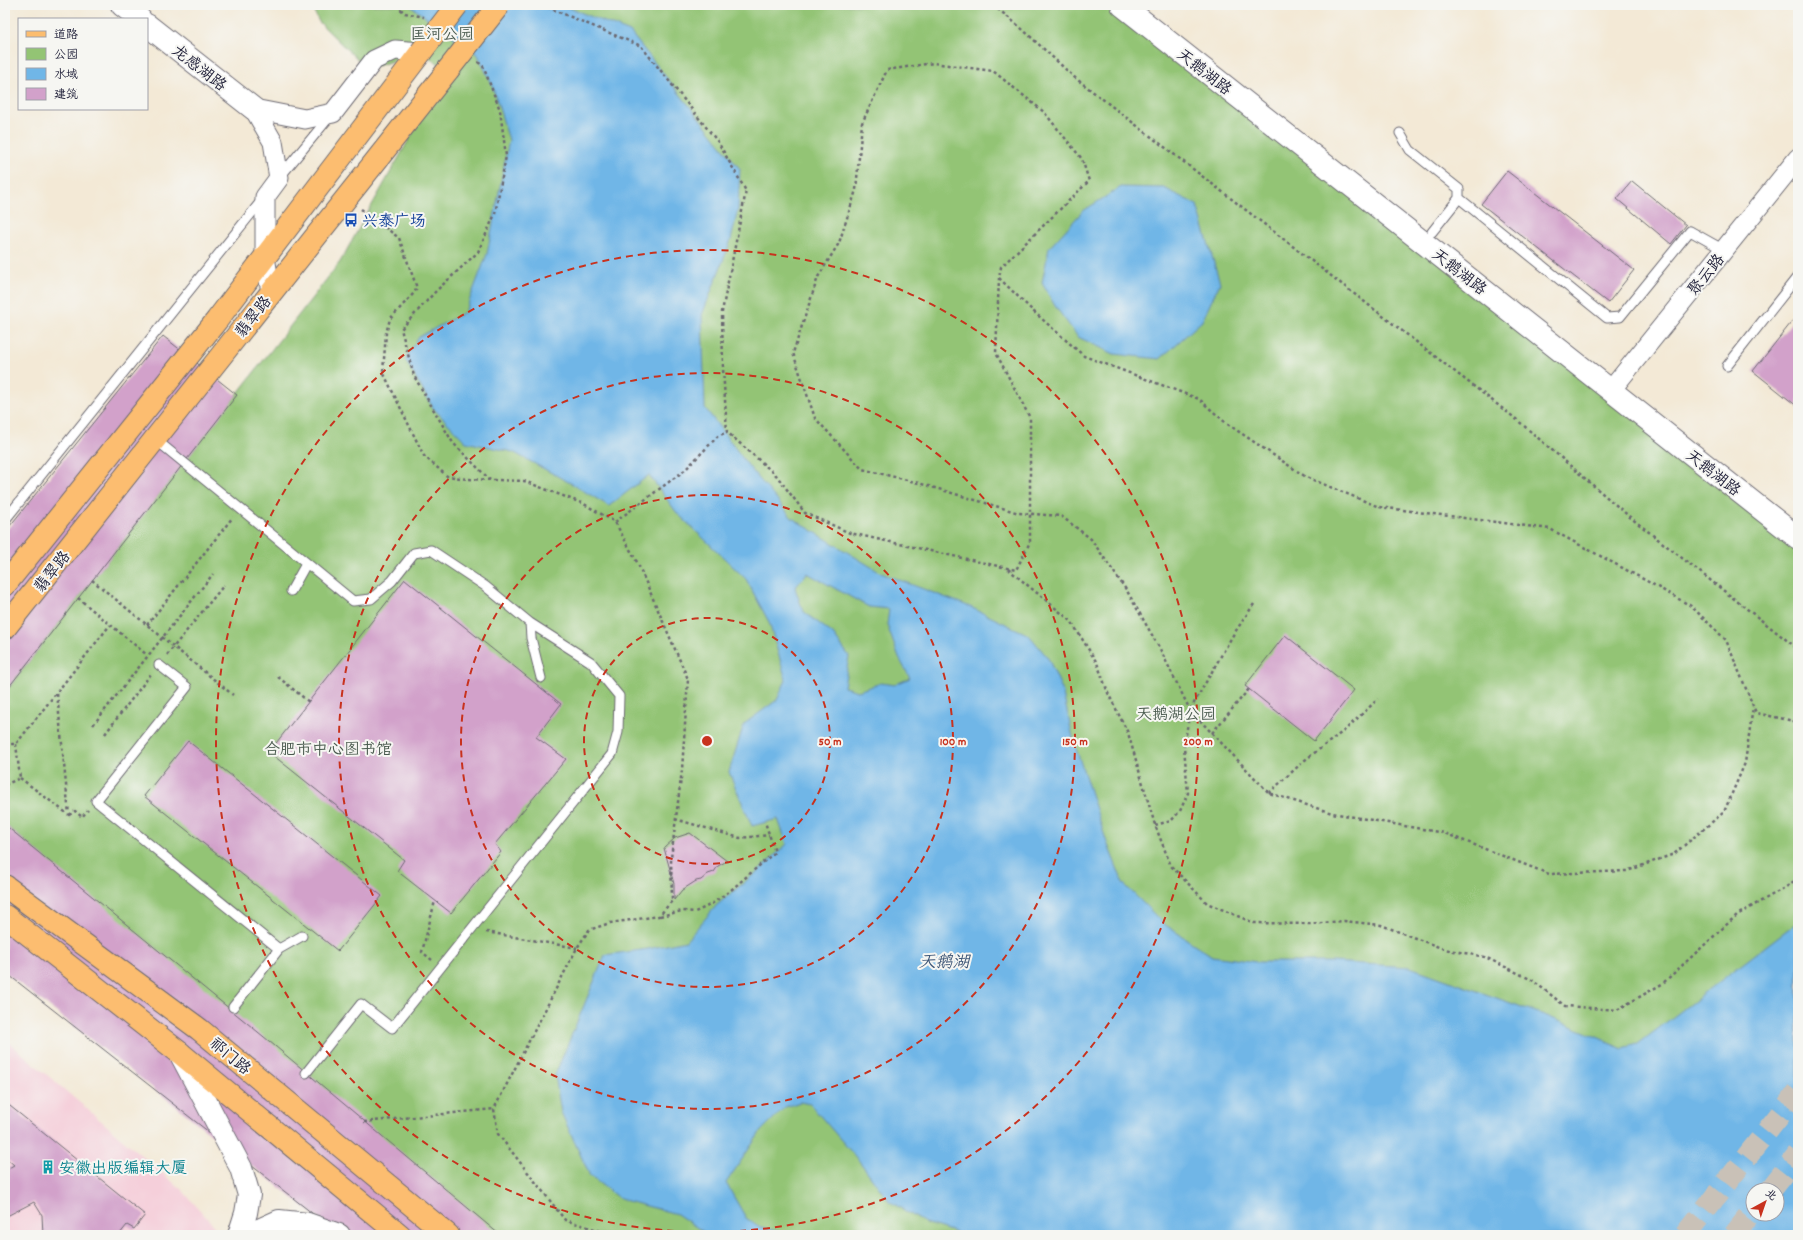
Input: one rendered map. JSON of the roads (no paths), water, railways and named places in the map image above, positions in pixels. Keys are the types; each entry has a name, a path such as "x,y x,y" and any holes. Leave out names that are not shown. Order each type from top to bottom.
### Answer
{"main road":[{"name":"翡翠路","path":"5,585 217,320 457,5"},
{"name":"翡翠路","path":"5,628 499,5"},
{"name":"祁门路","path":"5,886 199,1029 448,1235"},
{"name":"祁门路","path":"5,916 180,1053 400,1235"}],"street":[{"path":"122,5 139,18"},
{"name":"天鹅湖路","path":"1122,5 1614,387 1798,524"},
{"name":"天鹅湖路","path":"1144,5 1432,232 1614,387 1798,538"},
{"name":"龙感湖路","path":"148,26 254,109"},
{"path":"254,109 305,119 333,113 374,60 395,50 421,52"},
{"path":"254,109 273,142 279,178 264,197 265,257 271,292"},
{"name":"聚云路","path":"1614,387 1724,250 1795,167"},
{"path":"180,1053 241,1168 248,1195 246,1214 239,1235"},
{"path":"248,1235 279,1221 308,1224 339,1235"}],"lane":[{"path":"279,178 333,113"},
{"path":"1400,133 1410,150 1459,189 1459,198 1432,232"},
{"path":"5,520 264,197"},
{"path":"1459,198 1607,318 1620,317 1690,231 1724,250"},
{"path":"1727,366 1798,276"},
{"path":"155,439 353,601 371,599 392,581 414,553 431,550 485,586 530,623 591,662 619,696 618,732 612,754 392,1028 361,1004 306,1073"},
{"path":"291,591 306,564"},
{"path":"530,623 531,638 542,678"},
{"path":"159,665 187,687 96,801 279,949"},
{"path":"233,1007 279,949 302,936"}],"water":[{"name":"天鹅湖","path":"409,5 562,5 630,32 740,169 738,209 731,240 702,315 705,408 750,468 792,518 881,573 968,606 1029,635 1048,658 1062,689 1074,742 1106,840 1123,883 1164,924 1212,956 1257,962 1333,962 1410,967 1547,1016 1623,1048 1638,1044 1792,926 1798,924 1798,1235 964,1235 925,1223 889,1201 860,1162 810,1104 800,1102 785,1107 761,1131 726,1183 746,1218 757,1226 792,1235 708,1235 677,1214 620,1199 590,1176 561,1112 555,1075 605,955 648,949 686,941 717,905 758,871 787,844 778,819 752,826 729,772 744,724 777,700 786,680 769,622 746,579 677,513 649,475 609,506 513,452 466,442 433,408 405,359 419,337 465,312 487,254 509,140 492,85 478,55","holes":["807,573 869,607 889,609 887,625 899,658 910,678 894,685 881,683 858,691 844,687 849,656 833,634 803,611 795,588"]},
{"path":"1121,187 1164,188 1197,205 1220,283 1202,321 1160,359 1114,354 1078,337 1055,306 1042,283 1049,248 1083,211"}],"tunnel":[{"path":"1685,1235 1798,1092"},
{"path":"1776,1182 1798,1154"},
{"path":"1734,1235 1745,1221"}],"place":[{"name":"兴泰广场","path":"351,220"},
{"name":"安徽出版编辑大厦","path":"48,1167"}],"park label":[{"name":"匡河公园","path":"442,33"},
{"name":"天鹅湖公园","path":"1176,713"},
{"name":"合肥市中心图书馆","path":"328,748"}]}
